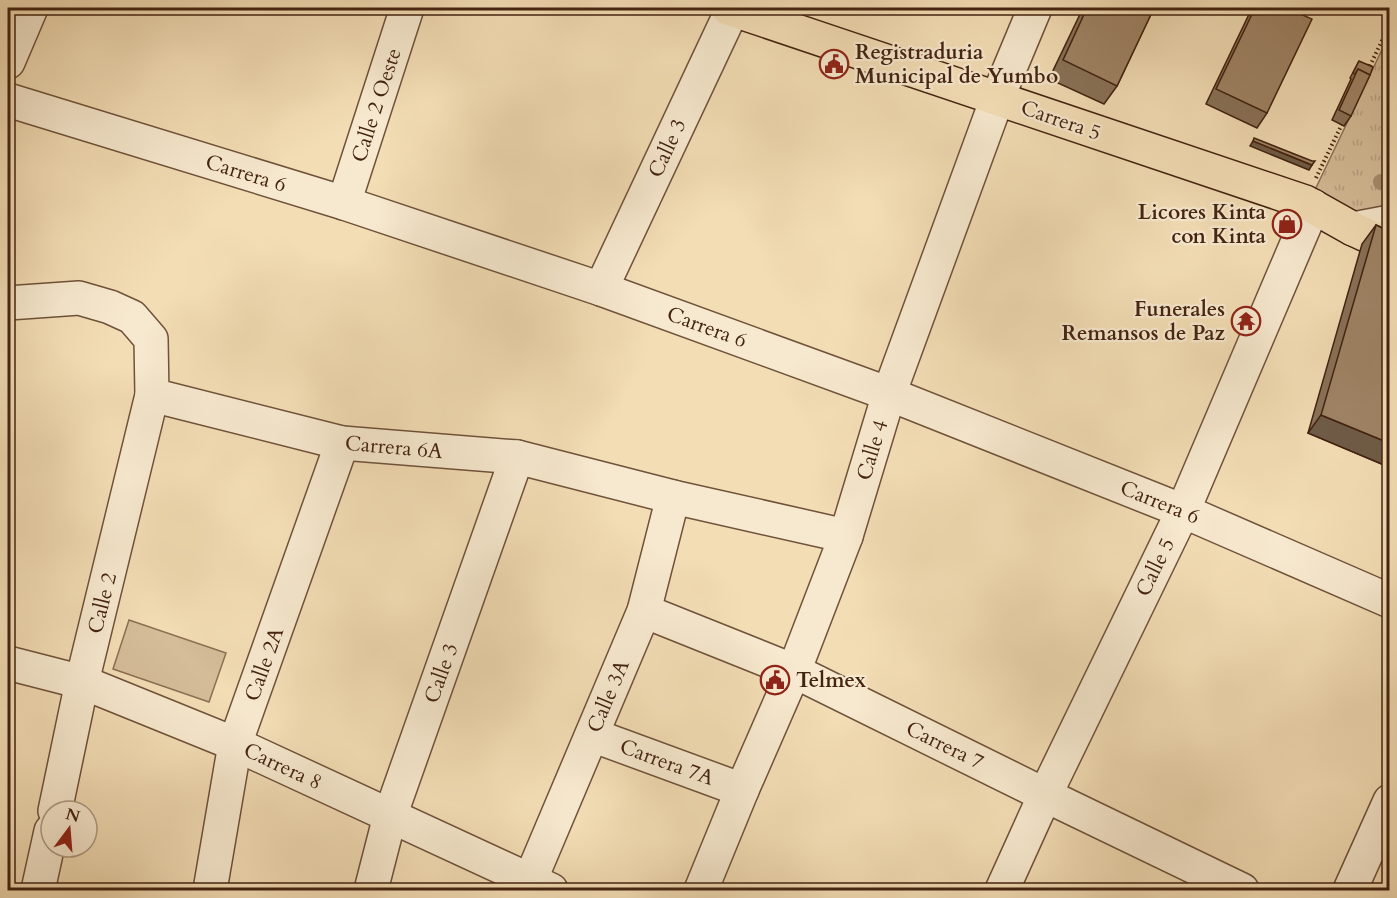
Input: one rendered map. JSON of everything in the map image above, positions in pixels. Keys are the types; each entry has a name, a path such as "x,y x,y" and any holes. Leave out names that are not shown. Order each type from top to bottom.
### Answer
{"main road":[{"name":"Carrera 5","path":"731,8 1309,204 1389,246"}],"street":[{"path":"8,62 31,8"},
{"name":"Calle 2 Oeste","path":"344,203 407,8"},
{"name":"Calle 3","path":"601,289 731,8"},
{"name":"Calle 4","path":"702,891 742,790 794,670 846,536 889,394 997,99 1035,8"},
{"name":"Carrera 6","path":"8,99 344,203 601,289 889,394 1182,510 1389,601"},
{"name":"Calle 5","path":"1002,891 1045,795 1182,510 1309,204"},
{"path":"1353,229 1389,222"},
{"path":"8,303 79,298 110,307 132,317 151,339 152,395"},
{"name":"Carrera 6A","path":"152,395 342,444 517,457 673,497 846,536"},
{"name":"Calle 2","path":"58,799 82,682 152,395"},
{"name":"Calle 2A","path":"210,891 235,744 342,444"},
{"name":"Calle 3","path":"371,891 390,816 517,457"},
{"name":"Calle 3A","path":"536,887 592,735 644,611 673,497"},
{"name":"Carrera 7","path":"644,611 794,670 1242,891"},
{"name":"Carrera 8","path":"8,663 82,682 235,744 536,887"},
{"name":"Carrera 7A","path":"592,735 742,790"},
{"path":"1350,891 1389,801"},
{"path":"38,891 45,859"}],"path":[{"path":"1365,77 1389,24"},
{"path":"1309,204 1345,118"}],"green space":[{"path":"1389,35 1389,205 1365,216 1313,194"},
{"path":"129,620 226,653 209,702 113,669"}],"building":[{"path":"1087,8 1154,8 1117,86 1063,60"},
{"path":"1255,8 1287,8 1312,19 1267,113 1216,89"},
{"path":"1359,61 1373,67 1370,75 1358,69 1355,74 1353,73"},
{"path":"1358,69 1370,75 1351,116 1339,110"},
{"path":"1254,138 1315,161 1312,165 1253,141"},
{"path":"1376,225 1389,231 1389,443 1321,415"}],"place":[{"name":"Registraduria Municipal de Yumbo","path":"834,64"},
{"name":"Licores Kinta con Kinta","path":"1287,224"},
{"name":"Funerales Remansos de Paz","path":"1246,321"},
{"name":"Telmex","path":"775,680"}]}
